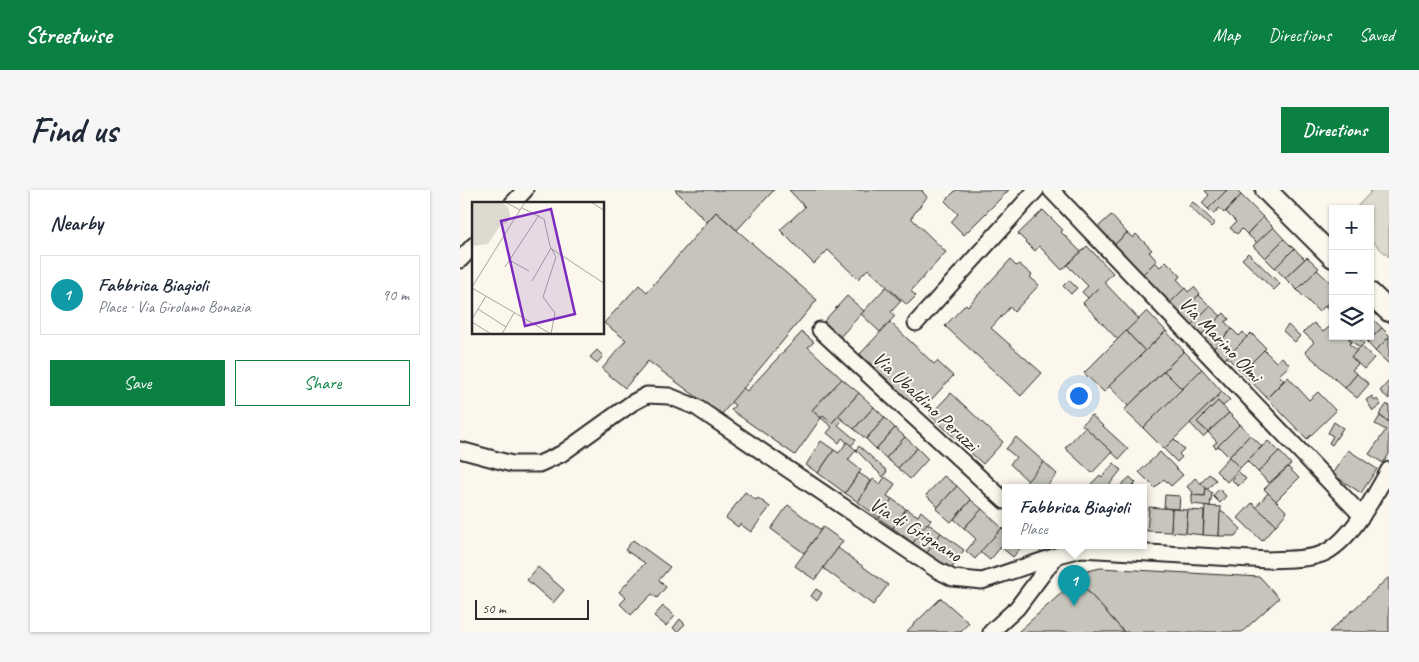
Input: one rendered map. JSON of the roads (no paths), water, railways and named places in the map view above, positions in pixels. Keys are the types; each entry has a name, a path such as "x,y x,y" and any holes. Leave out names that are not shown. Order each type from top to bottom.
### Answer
{"street":[{"path":"514,202 525,190"},
{"path":"916,323 1036,190"},
{"name":"Via Marino Olmi","path":"1051,190 1362,516"},
{"path":"1266,190 1329,253"},
{"path":"460,260 472,247"},
{"path":"1372,295 1389,311"},
{"name":"Via Ubaldino Peruzzi","path":"820,330 1002,498"},
{"name":"Via di Grignano","path":"460,450 512,464 539,464 561,454 632,403 647,395 669,396 696,407 937,570 953,578 982,581 1057,551 1081,549 1268,560 1298,559 1323,554 1342,540 1362,516 1389,470"},
{"path":"991,632 1017,608 1057,551"}],"place":[{"name":"Fabbrica Biagioli","path":"1074,606"}]}
